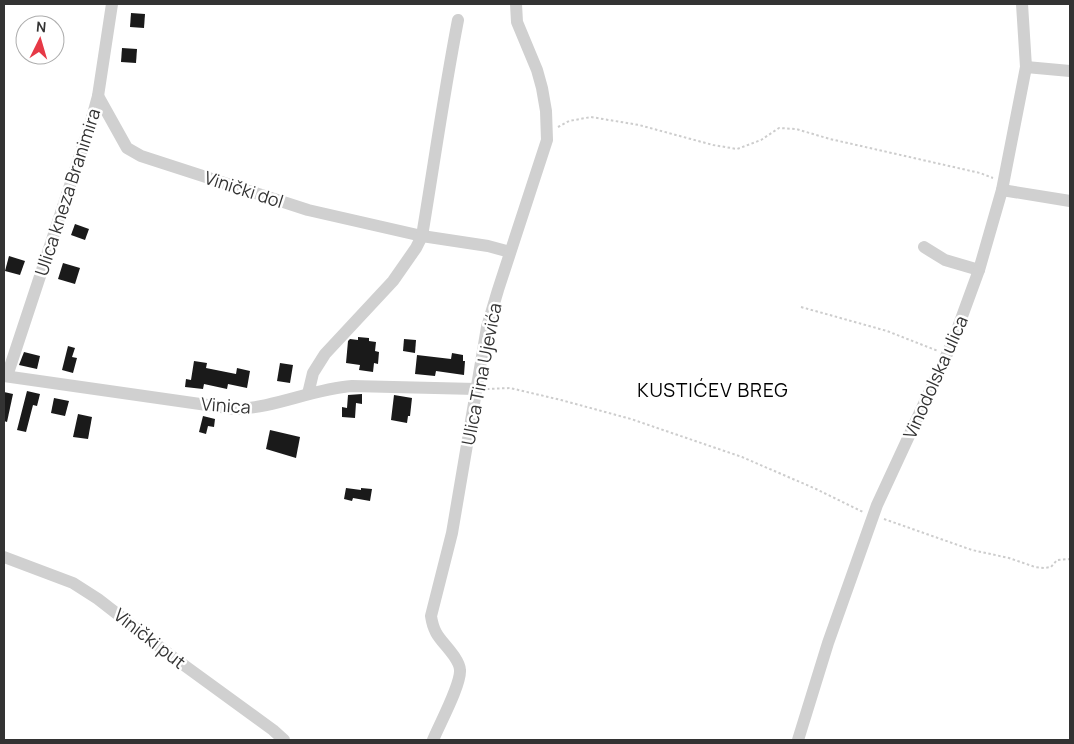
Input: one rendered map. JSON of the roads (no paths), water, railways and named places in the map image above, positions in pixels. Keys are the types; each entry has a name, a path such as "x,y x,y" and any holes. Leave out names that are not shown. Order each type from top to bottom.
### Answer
{"street":[{"name":"Ulica kneza Branimira","path":"6,376 90,125 98,96 112,4"},
{"name":"Ulica Tina Ujevića","path":"433,740 456,686 460,670 455,657 432,628 431,616 452,533 487,327 545,150 547,133 542,88 537,70 517,22 516,4"},
{"name":"Vinodolska ulica","path":"798,740 828,643 875,510 947,355 979,270 1002,186 1026,67 1022,4"},
{"path":"308,394 313,373 325,354 393,281 422,236 458,20"},
{"path":"1026,67 1070,71"},
{"name":"Vinički dol","path":"98,96 127,148 141,156 308,210 422,236 488,246 510,252"},
{"path":"1002,186 1070,201"},
{"path":"924,247 944,260 979,270"},
{"name":"Vinica","path":"6,376 235,409 263,407 337,387 476,389"},
{"name":"Vinički put","path":"4,557 73,583 98,598 170,655 284,740"}],"district":[{"name":"KUSTIĆEV BREG","path":"713,390"}]}
